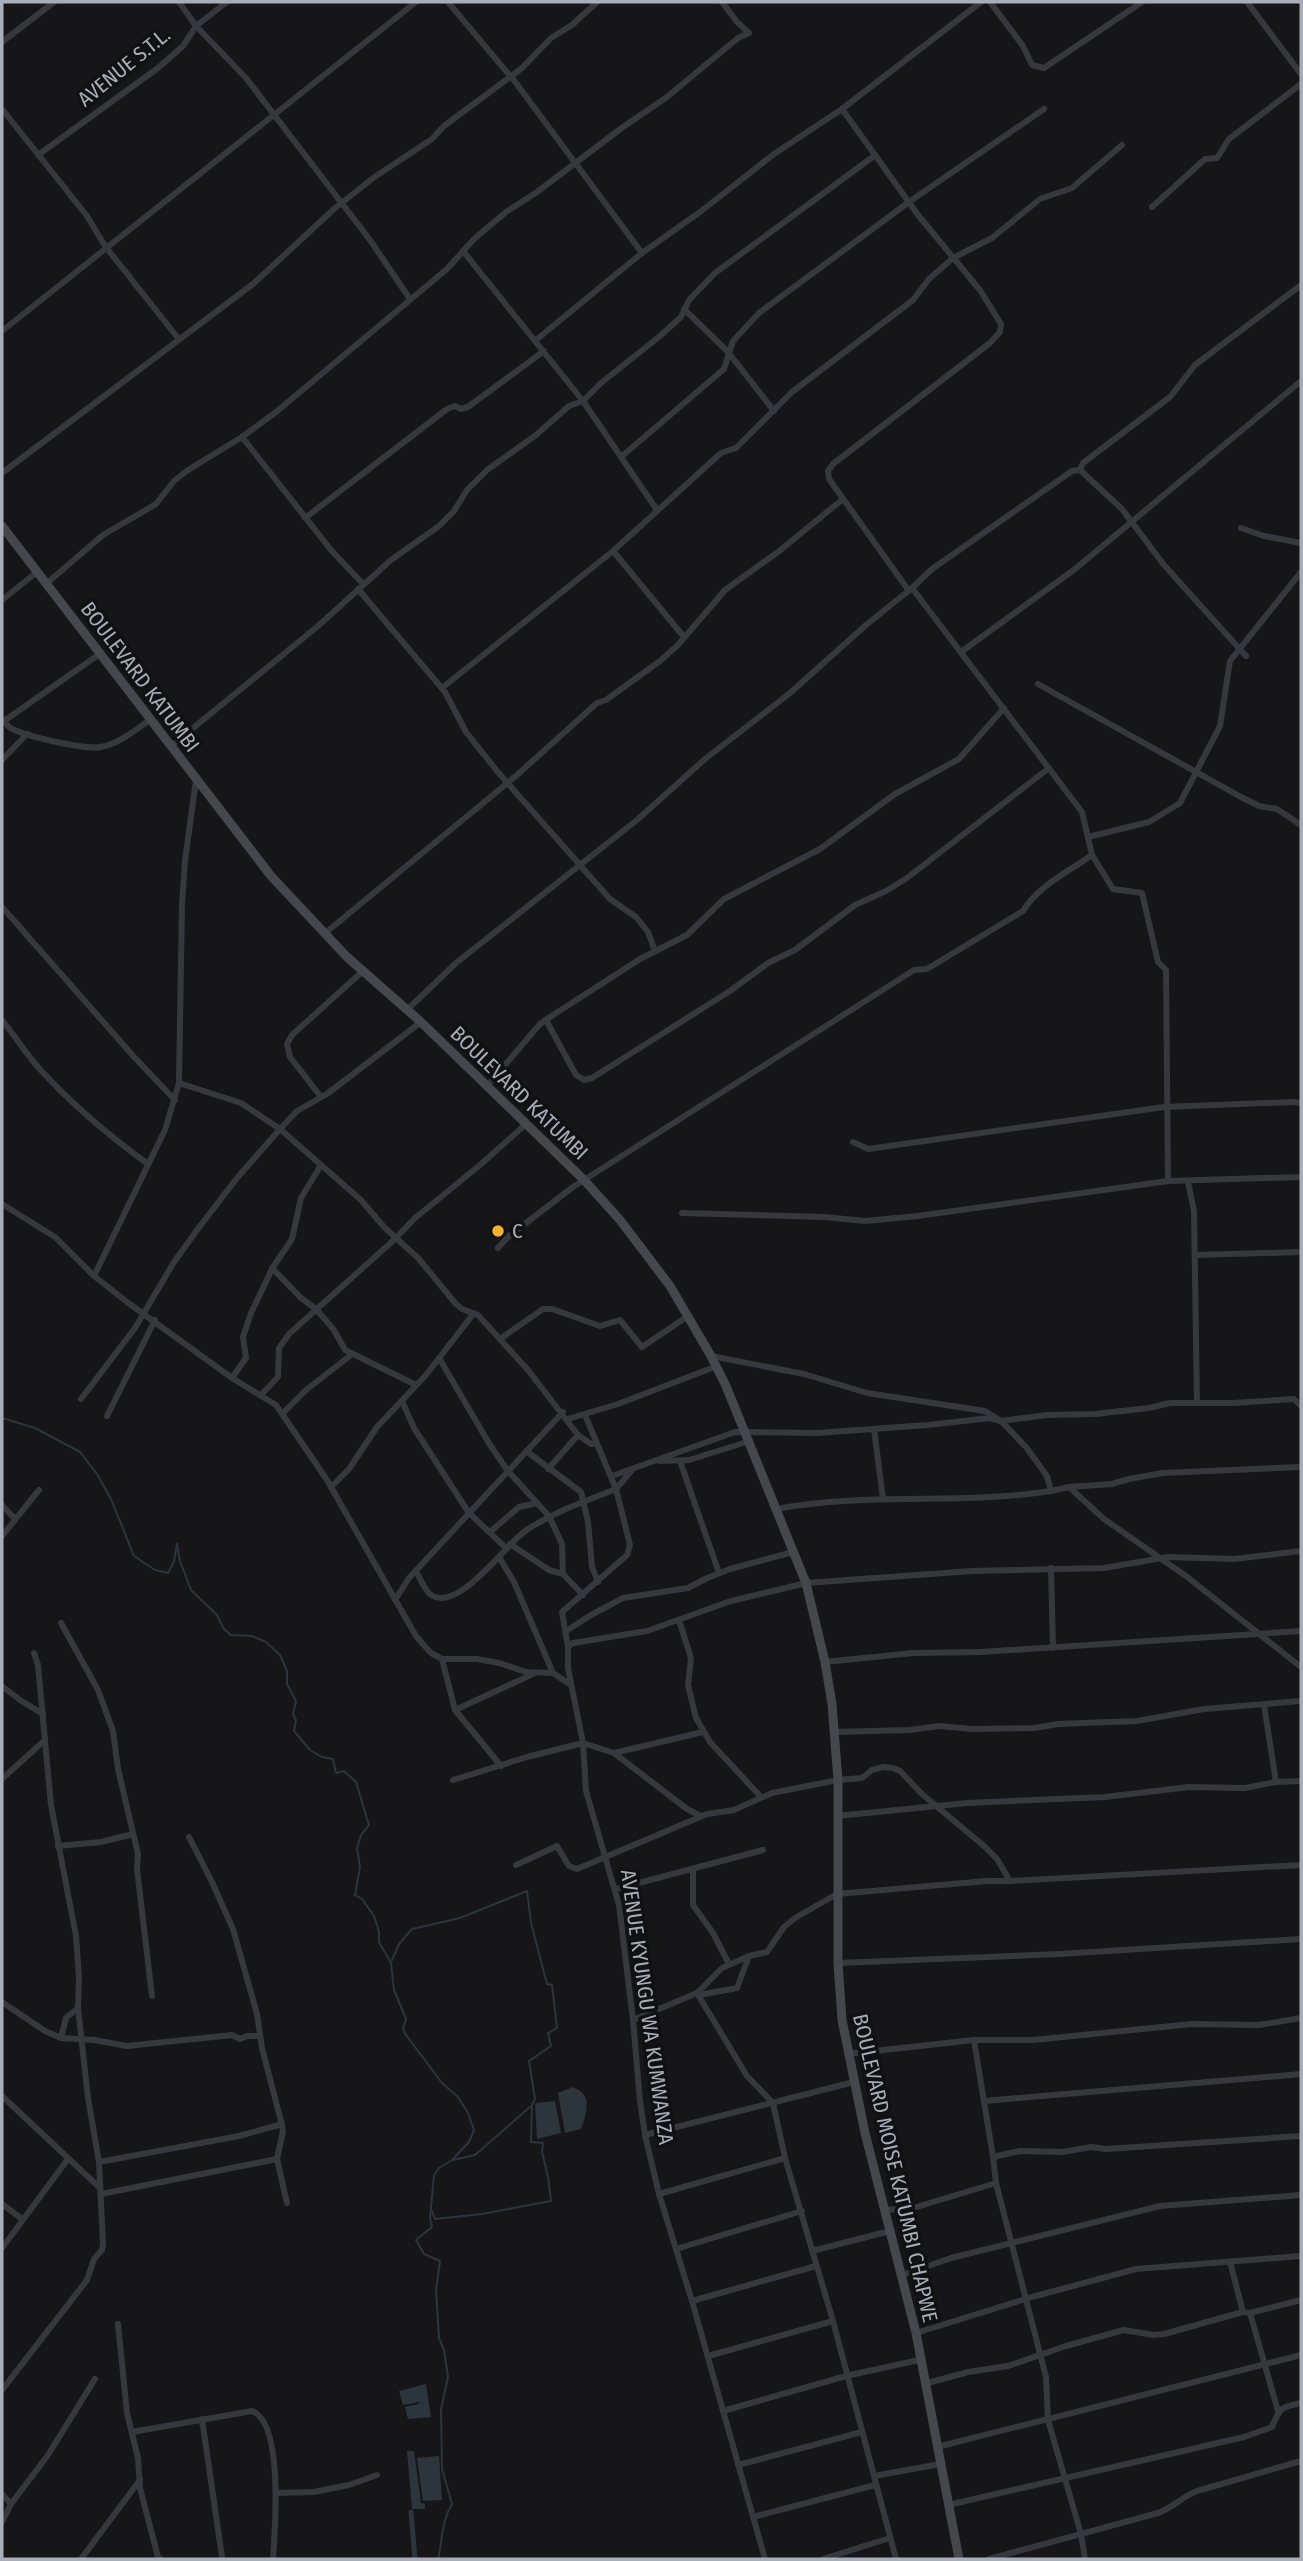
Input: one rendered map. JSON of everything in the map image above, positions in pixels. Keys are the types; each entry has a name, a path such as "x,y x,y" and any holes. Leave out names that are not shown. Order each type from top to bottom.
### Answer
{"street":[{"path":"2,42 54,2"},
{"path":"179,2 196,26 246,78 410,299"},
{"name":"AVENUE S.T.L.","path":"38,155 158,68 183,47 196,26 227,2"},
{"path":"2,331 105,246 416,2"},
{"path":"449,2 510,76 642,253"},
{"path":"2,473 253,284 373,178 432,139 444,126 522,68 551,38 572,25 597,2"},
{"path":"47,583 103,535 156,504 174,481 188,470 242,437 276,412 447,269 506,212 667,97 738,38 749,33 722,2"},
{"path":"536,340 642,253 774,154 842,109 981,2"},
{"path":"990,2 1023,46 1032,65 1044,68 1142,2"},
{"path":"995,8 1004,2"},
{"path":"1247,2 1301,74"},
{"path":"1152,207 1205,159 1217,158 1229,139 1301,84"},
{"path":"2,109 87,216 105,246 178,338"},
{"path":"842,109 874,156 996,313 1001,324 1000,332 990,343 833,464 828,471 829,479 1082,812 1092,855 1113,889 1142,893 1158,962 1166,971 1168,1181"},
{"path":"621,457 724,369 733,341 759,313 909,202 1044,109"},
{"path":"442,688 613,551 721,453 736,448 792,392 913,300 929,279 953,258 992,238 1040,199 1072,188 1122,145"},
{"path":"170,747 317,626 403,550 439,526 487,470 531,439 569,406 583,401 601,383 666,331 681,317 696,292 715,273 874,156"},
{"path":"463,251 583,401 657,510"},
{"path":"1080,470 1083,463 1170,397 1189,370 1301,285"},
{"path":"684,309 729,352 774,411"},
{"path":"305,518 447,409 468,407 544,351"},
{"path":"961,652 1075,569 1301,381"},
{"path":"242,437 442,688 466,732 610,899 636,917 651,937 655,951"},
{"path":"408,1010 456,963 637,820 705,759 790,693 932,569 1072,471 1080,470 1117,504 1164,565 1246,656"},
{"path":"324,934 508,782 597,703 606,700 660,661 725,590 778,552 843,499"},
{"name":"BOULEVARD KATUMBI","path":"2,526 271,876 324,934 421,1022 584,1180 637,1241 688,1316 717,1366 806,1583 832,1704 838,1780"},
{"path":"1241,528 1264,536 1301,543"},
{"path":"613,551 684,637"},
{"path":"2,600 37,572"},
{"path":"1088,838 1149,822 1180,803 1220,726 1230,661 1301,572"},
{"path":"101,653 3,720 10,727 27,734 99,748 114,743 150,720"},
{"path":"1038,684 1241,797 1259,806 1277,809 1301,825"},
{"path":"487,1086 546,1020 655,951 687,935 724,899 820,849 895,793 958,759 1004,708"},
{"path":"2,760 27,734"},
{"path":"546,1020 576,1075 584,1080 592,1078 730,991 768,963 795,950 855,905 907,878 1049,768"},
{"path":"94,1276 169,1119 179,1083 182,903 196,780"},
{"path":"498,1248 509,1236 584,1180 914,970 927,969 1023,911 1039,890 1092,855"},
{"path":"2,907 175,1100"},
{"path":"321,1097 290,1057 287,1044 292,1035 363,971"},
{"path":"2,1020 61,1091 110,1136 148,1164"},
{"path":"81,1399 145,1313 174,1262 197,1230 237,1178 280,1129 297,1111 321,1097 421,1022"},
{"path":"179,1083 241,1103 280,1129 361,1200 395,1239 418,1258 456,1304 474,1313 500,1339 579,1434 591,1444 597,1444"},
{"path":"853,1142 868,1149 1167,1107 1301,1103"},
{"path":"261,1395 278,1377 282,1343 415,1218 526,1124"},
{"path":"232,1378 246,1357 243,1338 251,1313 272,1268 292,1240 301,1198 321,1165"},
{"path":"682,1213 824,1217 865,1221 1168,1181 1301,1177"},
{"path":"1188,1182 1194,1211 1196,1255 1197,1403"},
{"path":"2,1204 55,1237 94,1276 283,1413 298,1440 331,1487 424,1647 442,1659 488,1661 534,1673 553,1673"},
{"path":"1196,1255 1301,1252"},
{"path":"272,1268 301,1298 316,1309 334,1330 345,1350 416,1385"},
{"path":"500,1339 535,1313 552,1309 600,1326 620,1320 642,1347 688,1316"},
{"path":"331,1487 349,1469 377,1427 402,1402 474,1313"},
{"path":"107,1416 155,1320"},
{"path":"283,1413 306,1390 351,1354"},
{"path":"711,1356 804,1374 867,1393 985,1411 1001,1421 1026,1447 1047,1476 1051,1491"},
{"path":"439,1358 490,1446 508,1471 550,1516 562,1544 564,1574"},
{"path":"568,1419 717,1366"},
{"path":"612,1475 632,1470 719,1436 744,1432 817,1433 990,1418 1001,1421 1096,1414 1170,1403 1294,1399 1301,1406"},
{"path":"402,1402 414,1428 470,1513 508,1546 549,1570 564,1574 583,1595"},
{"path":"395,1600 416,1571 563,1412"},
{"path":"585,1415 612,1475 630,1545 622,1562 562,1612 566,1631 623,1598 688,1588 719,1573 793,1552"},
{"path":"874,1429 883,1499"},
{"path":"548,1469 579,1434"},
{"path":"654,1460 689,1460 750,1441"},
{"path":"526,1451 579,1489 588,1522 592,1567 598,1583"},
{"path":"680,1461 719,1573"},
{"path":"776,1509 810,1503 994,1497 1112,1484 1163,1473 1301,1468"},
{"path":"416,1571 429,1594 447,1596 476,1580 526,1530 583,1500 616,1489 632,1470"},
{"path":"1069,1487 1104,1519 1161,1558 1301,1667"},
{"path":"2,1536 39,1490"},
{"path":"490,1532 519,1507 537,1503"},
{"path":"2,1505 16,1519"},
{"path":"568,1647 586,1640 647,1631 731,1601 806,1583 972,1571 1111,1567 1161,1558 1192,1556 1234,1559 1301,1551"},
{"path":"499,1558 520,1594 553,1673 571,1685"},
{"path":"1051,1568 1054,1648"},
{"path":"679,1620 691,1658 688,1685 696,1718 703,1732 760,1796"},
{"path":"61,1623 98,1690 113,1731 118,1769 138,1853 137,1869 152,1996"},
{"name":"AVENUE KYUNGU WA KUMWANZA","path":"566,1631 571,1685 583,1743 586,1791 616,1889 645,2135 659,2194 765,2559"},
{"path":"825,1662 913,1653 1054,1648 1301,1631"},
{"path":"2,2390 87,2280 94,2259 102,2250 103,2244 99,2162 78,2008 76,1936 51,1805 38,1665 34,1653"},
{"path":"442,1659 456,1710 501,1766"},
{"path":"456,1710 534,1673"},
{"path":"2,1686 43,1714"},
{"path":"833,1732 939,1726 973,1729 1035,1728 1058,1724 1137,1721 1203,1709 1301,1701"},
{"path":"1264,1705 1276,1782"},
{"path":"614,1753 703,1732"},
{"path":"2,1780 45,1740"},
{"path":"453,1780 583,1743 614,1753 687,1809 701,1816"},
{"path":"516,1865 555,1846 559,1847 573,1869 701,1816 734,1810 760,1796 838,1780 862,1778 877,1768 893,1768 997,1859 1010,1881"},
{"name":"BOULEVARD MOISE KATUMBI CHAPWE","path":"838,1780 838,1963 847,2054 916,2333 959,2559"},
{"path":"837,1816 937,1806 1105,1797 1189,1787 1245,1787 1301,1781"},
{"path":"687,1809 692,1820"},
{"path":"58,1846 100,1842 133,1834"},
{"path":"189,1837 233,1929 257,2014 282,2124 277,2159 287,2203"},
{"path":"616,1889 763,1850"},
{"path":"698,1994 729,1964 767,1952 795,1918 837,1894 936,1884 1301,1865"},
{"path":"693,1870 693,1905 713,1933 729,1964"},
{"path":"838,1963 1059,1954 1301,1939"},
{"path":"633,2020 698,1994 737,1988 749,1956"},
{"path":"698,1994 747,2076 773,2103 785,2158 833,2321 896,2559"},
{"path":"2,2002 45,2031 61,2038 127,2046 232,2035 240,2039 260,2036"},
{"path":"61,2038 66,2018 78,2008"},
{"path":"847,2054 974,2040 1033,2040 1192,2024 1259,2025 1301,2018"},
{"path":"974,2040 996,2183 1048,2388 1048,2420 1081,2534 1085,2559"},
{"path":"984,2101 1301,2074"},
{"path":"645,2135 854,2082"},
{"path":"2,2096 101,2191"},
{"path":"99,2162 239,2137 282,2124"},
{"path":"993,2157 1020,2151 1063,2152 1091,2147 1107,2149 1301,2136"},
{"path":"659,2194 785,2158"},
{"path":"2,2248 68,2159"},
{"path":"101,2191 277,2159"},
{"path":"885,2210 913,2208 996,2183"},
{"path":"900,2276 951,2258 1160,2206 1301,2195"},
{"path":"2,2204 22,2219"},
{"path":"676,2249 802,2211"},
{"path":"812,2251 890,2231"},
{"path":"916,2333 1136,2269 1301,2256"},
{"path":"1230,2262 1278,2411"},
{"path":"692,2301 816,2266"},
{"path":"924,2384 968,2372 997,2369 1124,2330 1164,2334 1301,2300"},
{"path":"708,2356 833,2321"},
{"path":"118,2324 122,2380 140,2480 158,2557 161,2559"},
{"path":"937,2447 1301,2355"},
{"path":"723,2411 846,2375 919,2360"},
{"path":"2,2522 11,2504 54,2446 95,2379"},
{"path":"948,2505 1267,2431 1272,2427 1278,2411 1285,2406 1301,2403"},
{"path":"132,2432 252,2411 260,2415 272,2451 276,2493 273,2559"},
{"path":"202,2419 222,2557"},
{"path":"738,2465 862,2432"},
{"path":"989,2559 1166,2510 1197,2491 1301,2461"},
{"path":"874,2476 940,2464"},
{"path":"276,2493 313,2492 349,2485 377,2475"},
{"path":"81,2559 140,2480"},
{"path":"753,2517 875,2485"},
{"path":"2,2494 11,2504"},
{"path":"823,2559 890,2538"},
{"path":"1021,2550 1023,2559"}],"shaded area":[{"path":"573,2087 584,2095 586,2111 581,2129 565,2133 558,2093"},
{"path":"555,2101 561,2133 537,2139 535,2103"},
{"path":"426,2384 431,2417 408,2419 405,2407 420,2402 403,2405 399,2391"},
{"path":"407,2451 414,2451 421,2503 425,2504 425,2509 412,2509"},
{"path":"439,2456 442,2500 423,2501 417,2458"}],"waterway":[{"path":"2,1418 35,1428 80,1452 111,1499 134,1556 155,1570 168,1573 174,1561 177,1544 191,1590 217,1615 224,1629 231,1635 252,1636 266,1642 280,1655 287,1671 287,1684 296,1701 293,1714 296,1720 294,1731 310,1750 322,1757 333,1759 336,1773 344,1771 356,1782 369,1825 361,1835 357,1848 360,1867 355,1895 362,1899 374,1916 379,1942 391,1963 394,1990 406,2019 403,2029 406,2035 442,2083 458,2097 474,2130 469,2142 434,2175 430,2219 432,2227 416,2240 424,2254 440,2261 436,2290 439,2338 444,2350 448,2377 441,2409 442,2469 452,2504 444,2524 438,2559"},
{"path":"392,1960 399,1944 412,1929 460,1918 527,1891 531,1923 547,1984 552,1985 557,2028 548,2033 551,2046 529,2061 535,2099 532,2105 531,2142 543,2143 542,2152 551,2201 482,2214 435,2219 432,2211"},
{"path":"453,2160 475,2155 530,2107"},
{"path":"411,2512 415,2559"}],"place":[{"name":"C","path":"498,1231"}]}
